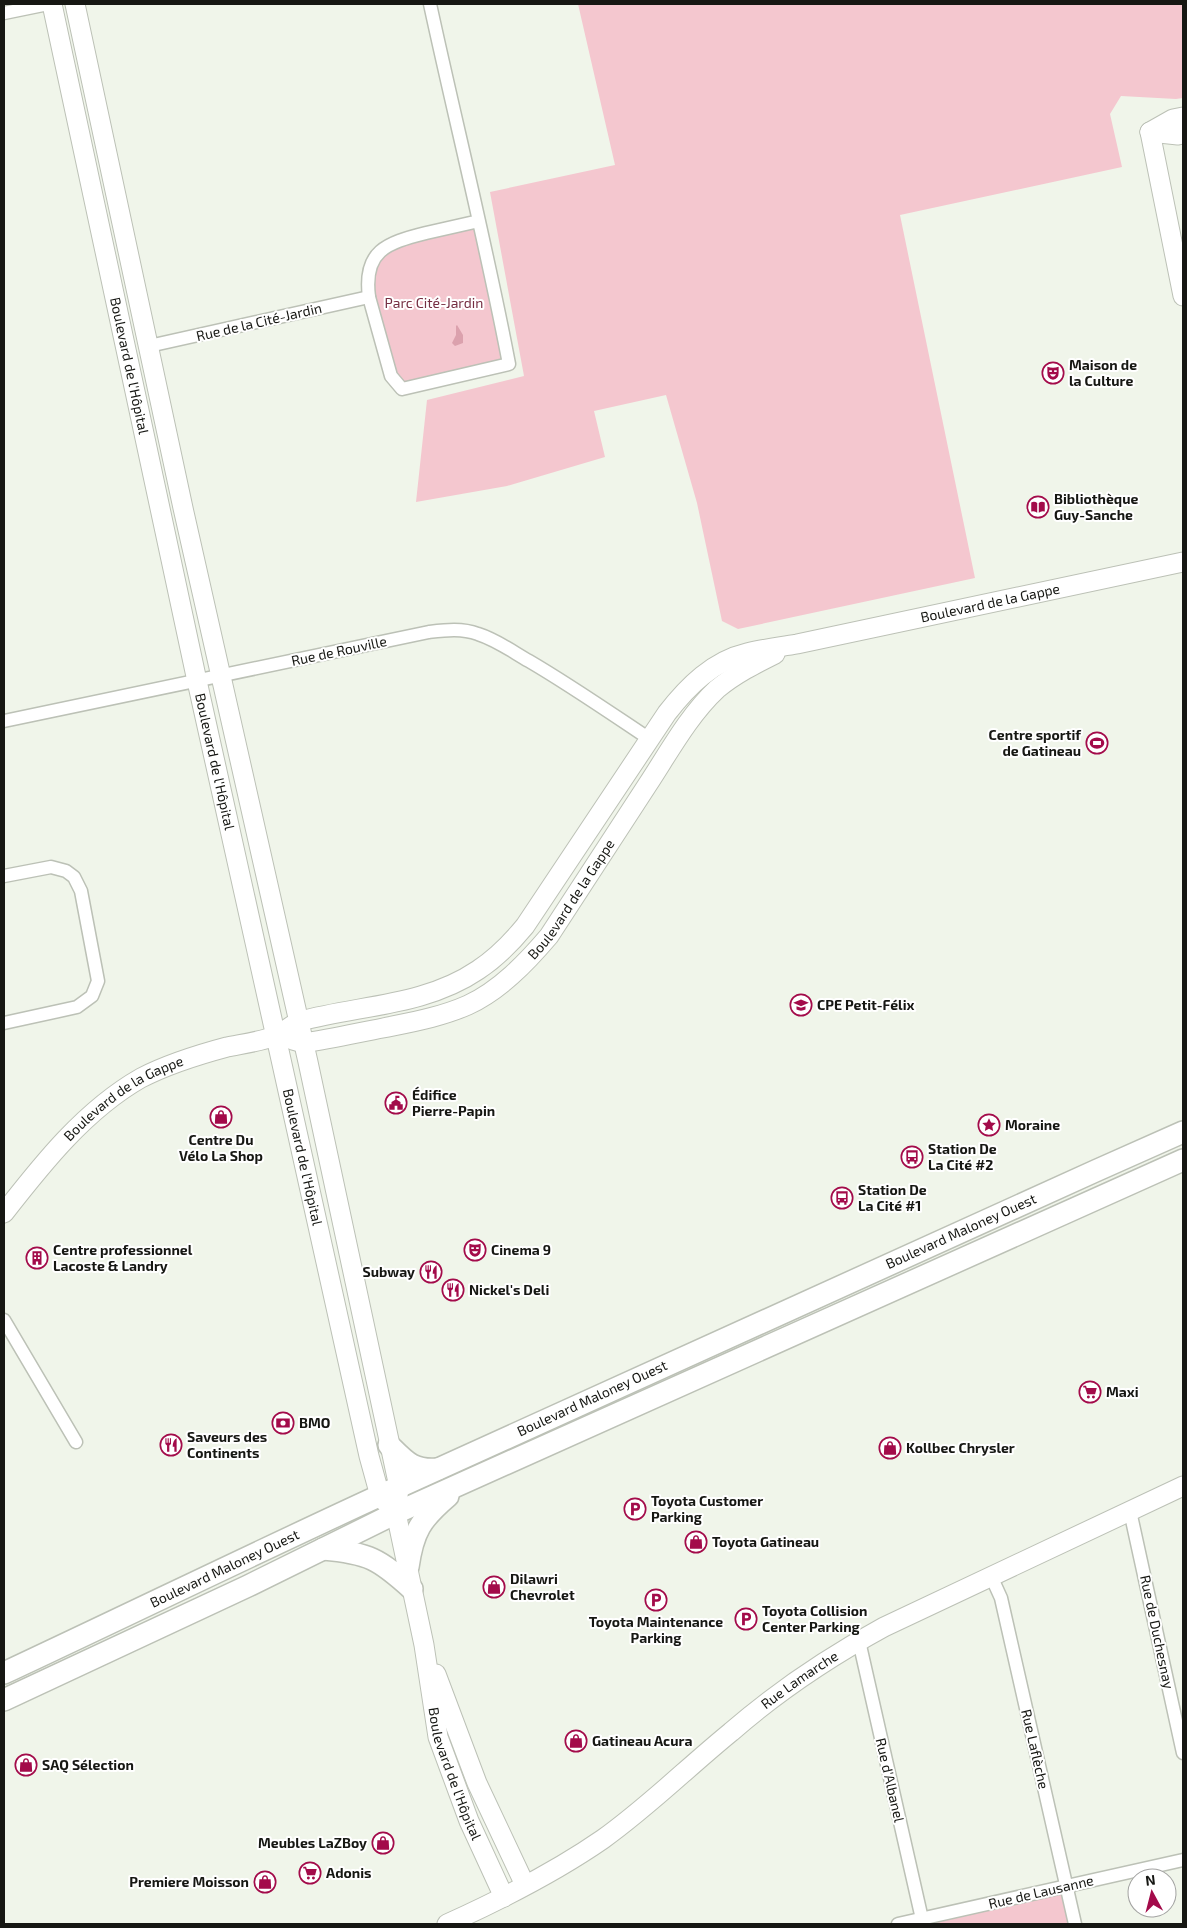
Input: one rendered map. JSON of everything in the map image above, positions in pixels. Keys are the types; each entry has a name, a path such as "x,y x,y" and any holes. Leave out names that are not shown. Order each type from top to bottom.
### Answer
{"main road":[{"name":"Boulevard Maloney Ouest","path":"4,1673 438,1469 779,1313 1183,1132"},
{"name":"Boulevard Maloney Ouest","path":"4,1700 396,1513 1183,1160"},
{"path":"389,1445 410,1465 422,1469 438,1469"},
{"path":"408,1567 411,1544 423,1521 433,1508 463,1484"},
{"path":"324,1549 370,1557 386,1566 412,1589"},
{"path":"44,1654 54,1676"}],"street":[{"path":"4,14 50,4"},
{"name":"Boulevard de l'Hôpital","path":"50,4 197,681 369,1456 380,1496 396,1513"},
{"name":"Boulevard de l'Hôpital","path":"75,4 220,676 304,1044 399,1487 396,1513 424,1645 438,1737 466,1815 504,1897"},
{"path":"430,4 478,221 509,364 402,389 391,376 369,298 368,285 371,262 383,247 401,239 478,221"},
{"path":"1150,132 1173,119 1183,117"},
{"path":"1150,132 1183,134"},
{"path":"1150,132 1183,296"},
{"name":"Rue de la Cité-Jardin","path":"148,346 369,298"},
{"name":"Boulevard de la Gappe","path":"4,1213 53,1153 78,1127 123,1090 153,1072 190,1057 276,1036 298,1022 428,994 454,984 478,970 512,942 530,919 648,738 681,695 714,667 745,653 797,644 1183,562"},
{"name":"Rue de Rouville","path":"4,721 429,632 460,630 477,633 491,639 559,679 648,738"},
{"name":"Boulevard de la Gappe","path":"276,1036 304,1044 449,1013 489,993 527,961 549,936 669,751 690,721 717,690 750,666 797,644"},
{"path":"648,738 669,751"},
{"path":"4,876 51,867 66,871 74,877 80,891 98,981 92,996 77,1006 4,1023"},
{"path":"512,942 527,961"},
{"path":"4,1320 76,1442"},
{"name":"Rue Lamarche","path":"447,1924 504,1897 582,1853 611,1833 779,1693 859,1641 1183,1486"},
{"name":"Rue de Duchesnay","path":"1130,1511 1178,1709 1183,1753"},
{"name":"Rue Laflèche","path":"992,1576 1001,1598 1074,1924"},
{"name":"Rue d'Albanel","path":"859,1641 922,1919"},
{"name":"Boulevard de l'Hôpital","path":"424,1645 477,1783 525,1885"},
{"name":"Rue de Lausanne","path":"898,1924 1183,1860"}],"green space":[{"path":"578,4 1183,4 1183,98 1121,96 1110,114 1122,167 900,215 975,578 738,629 722,621 697,503 666,395 594,411 605,457 507,486 416,502 427,400 524,376 490,192 615,165"},
{"name":"Parc Cité-Jardin","path":"479,221 509,364 402,389 391,376 367,285 383,247"},
{"path":"1066,1887 1074,1924 898,1924"}],"shaded area":[{"path":"457,325 463,335 463,343 455,346 452,343 456,335"}],"place":[{"name":"Maison de la Culture","path":"1053,373"},
{"name":"Bibliothèque Guy-Sanche","path":"1038,507"},
{"name":"Centre sportif de Gatineau","path":"1097,743"},
{"name":"CPE Petit-Félix","path":"801,1005"},
{"name":"Édifice Pierre-Papin","path":"396,1103"},
{"name":"Centre Du Vélo La Shop","path":"221,1117"},
{"name":"Moraine","path":"989,1125"},
{"name":"Station De La Cité #2","path":"912,1157"},
{"name":"Station De La Cité #1","path":"842,1198"},
{"name":"Cinema 9","path":"475,1250"},
{"name":"Centre professionnel Lacoste & Landry","path":"37,1258"},
{"name":"Subway","path":"431,1272"},
{"name":"Nickel's Deli","path":"453,1290"},
{"name":"Maxi","path":"1090,1392"},
{"name":"BMO","path":"283,1423"},
{"name":"Saveurs des Continents","path":"171,1445"},
{"name":"Kollbec Chrysler","path":"890,1448"},
{"name":"Toyota Customer Parking","path":"635,1509"},
{"name":"Toyota Gatineau","path":"696,1542"},
{"name":"Dilawri Chevrolet","path":"494,1587"},
{"name":"Toyota Maintenance Parking","path":"656,1600"},
{"name":"Toyota Collision Center Parking","path":"746,1619"},
{"name":"Gatineau Acura","path":"576,1741"},
{"name":"SAQ Sélection","path":"26,1765"},
{"name":"Meubles LaZBoy","path":"383,1843"},
{"name":"Adonis","path":"310,1873"},
{"name":"Premiere Moisson","path":"265,1882"}]}
